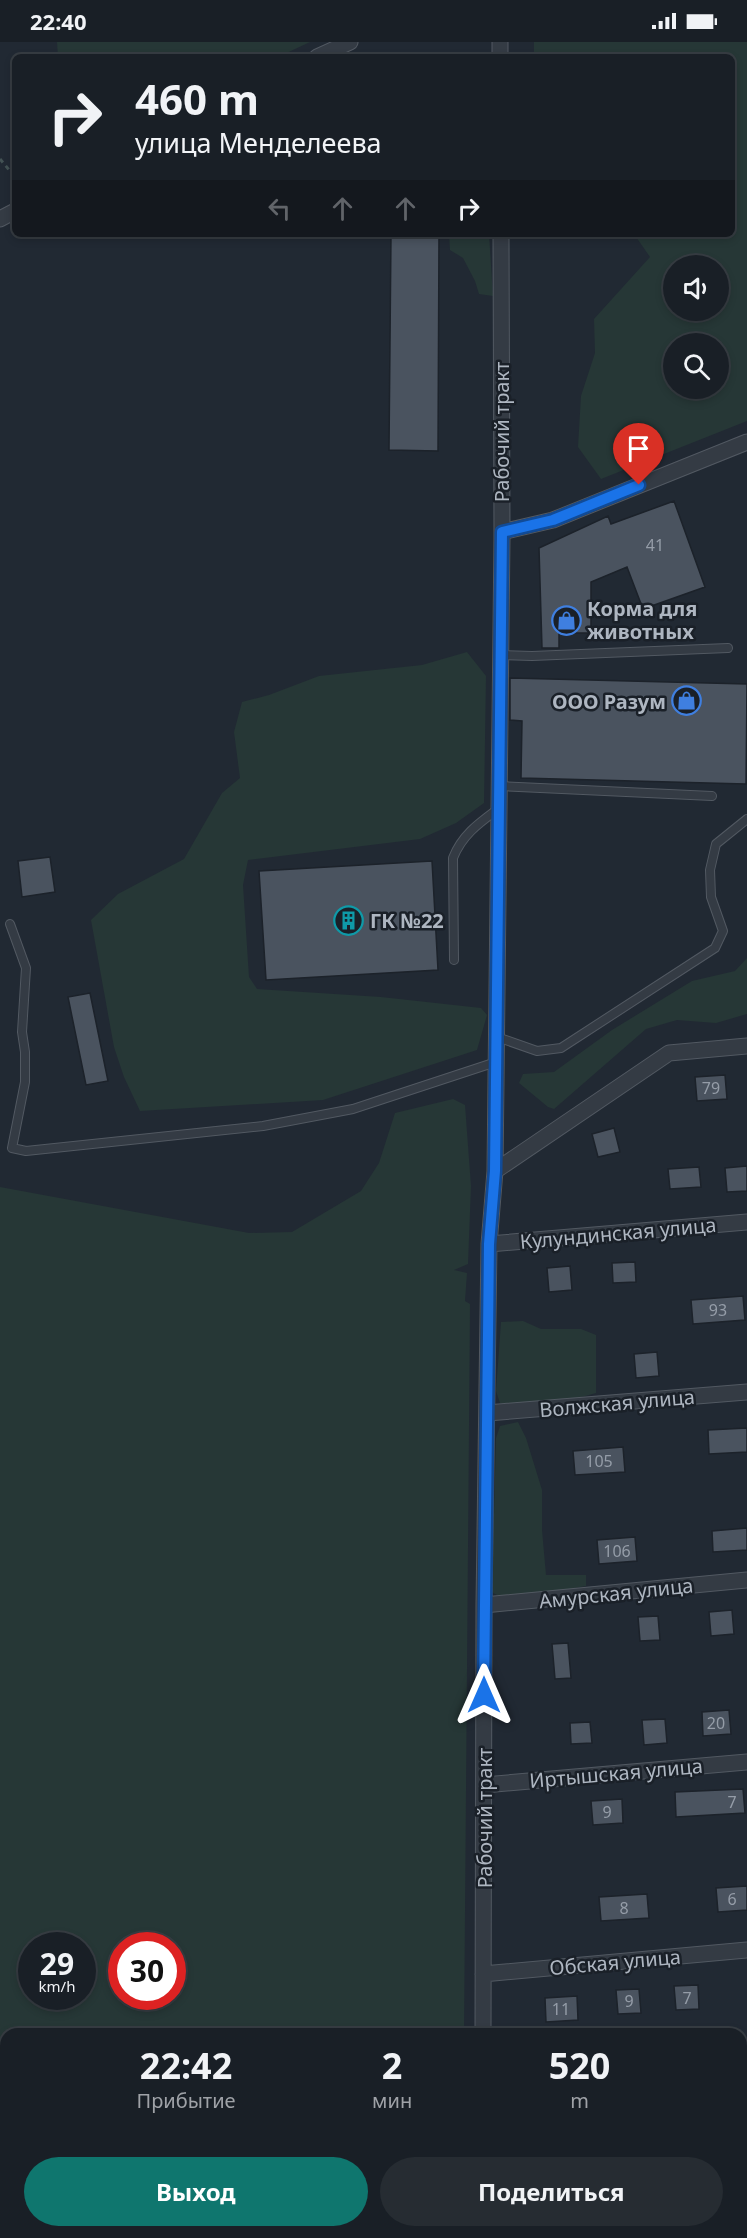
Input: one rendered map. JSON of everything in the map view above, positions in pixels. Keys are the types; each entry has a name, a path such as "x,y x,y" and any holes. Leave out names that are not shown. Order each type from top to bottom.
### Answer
{"street":[{"path":"324,54 350,42"},
{"name":"Рабочий тракт","path":"483,2028 484,1605 489,1244 495,1171 501,655 501,237"},
{"path":"502,532 553,520 747,442"},
{"path":"495,1171 669,1053 747,1046"},
{"name":"Кулундинская улица","path":"489,1244 747,1222"},
{"name":"Волжская улица","path":"487,1413 747,1392"},
{"name":"Амурская улица","path":"484,1605 747,1580"},
{"name":"Иртышская улица","path":"484,1785 747,1762"},
{"name":"Обская улица","path":"483,1974 747,1950"}],"lane":[{"path":"501,655 532,656 728,648"},
{"path":"499,786 712,796"},
{"path":"454,960 453,858 458,844 499,808"},
{"path":"497,1037 537,1051 561,1048 715,948 723,931 711,897 710,870 716,844 747,819"},
{"path":"10,924 26,968 22,1032 25,1082 12,1148 27,1151 263,1126 353,1109 496,1062"}],"path":[{"path":"0,159 12,173"}],"shaded area":[{"path":"57,42 310,42 284,54 58,54"},
{"path":"534,42 747,42 747,421 601,479 578,447 581,396 595,353 594,319 650,257 636,237 735,237 735,54 534,54"},
{"path":"449,237 489,237 493,296 479,294 463,258 450,250"},
{"path":"467,652 486,676 484,803 456,823 420,839 248,860 243,885 249,977 257,989 381,997 481,1008 487,1015 477,1050 323,1100 140,1111 124,1077 114,1047 91,920 118,894 184,859 222,793 240,778 234,732 242,702 269,695 319,676 422,665"},
{"path":"747,958 747,1014 716,1023 677,1020 646,1029 554,1109 548,1107 519,1083 523,1074 554,1072 612,1030 692,981 735,971"},
{"path":"453,1099 465,1105 471,1186 468,1264 454,1270 467,1273 465,1301 470,1304 464,2028 0,2028 0,1187 249,1233 292,1232 361,1191 379,1163 395,1113"},
{"path":"523,1321 541,1329 581,1329 596,1335 596,1393 561,1401 500,1403 496,1391 501,1322"},
{"path":"518,1422 526,1438 542,1490 542,1530 546,1575 586,1575 586,1586 523,1597 499,1596 492,1592 496,1438 500,1426"}],"building":[{"path":"391,237 439,237 438,451 389,450"},
{"path":"674,501 705,587 643,609 627,567 591,582 591,633 559,633 559,648 542,648 539,548 608,516 611,524"},
{"path":"510,678 747,684 746,784 521,778 522,721 510,720"},
{"path":"50,857 55,892 22,897 18,861"},
{"name":"ГК №22","path":"432,861 438,970 266,980 259,871"},
{"path":"90,993 108,1081 86,1085 68,997"},
{"path":"725,1075 727,1099 697,1101 695,1077"},
{"path":"614,1128 620,1152 598,1157 592,1134"},
{"path":"747,1166 747,1191 727,1192 725,1168"},
{"path":"699,1167 701,1187 670,1189 668,1169"},
{"path":"635,1262 636,1282 613,1283 612,1263"},
{"path":"570,1266 572,1290 549,1292 547,1268"},
{"path":"743,1296 745,1320 693,1324 691,1300"},
{"path":"657,1352 659,1376 636,1378 634,1354"},
{"path":"747,1428 747,1452 709,1454 708,1430"},
{"path":"623,1447 625,1472 575,1475 573,1451"},
{"path":"747,1528 747,1550 713,1552 712,1531"},
{"path":"635,1537 637,1561 599,1564 597,1540"},
{"path":"732,1610 734,1634 711,1636 709,1612"},
{"path":"658,1616 660,1640 640,1641 638,1617"},
{"path":"568,1643 571,1678 555,1679 552,1644"},
{"path":"729,1710 731,1734 703,1736 702,1712"},
{"path":"665,1719 667,1743 644,1745 642,1720"},
{"path":"590,1722 592,1743 571,1744 570,1723"},
{"path":"743,1789 745,1813 676,1817 675,1792"},
{"path":"622,1799 623,1823 593,1825 591,1801"},
{"path":"747,1886 747,1910 718,1912 716,1888"},
{"path":"647,1894 649,1918 601,1921 599,1897"},
{"path":"698,1985 699,2009 676,2010 674,1986"},
{"path":"639,1989 641,2013 618,2014 616,1990"},
{"path":"577,1996 578,2020 546,2022 545,1998"}],"place":[{"name":"Корма для животных","path":"566,620"},
{"name":"ООО Разум","path":"687,701"},
{"name":"ГК №22","path":"349,920"}],"route":[{"path":"484,1695 489,1244 495,1171 502,532 553,520 639,485"}]}
